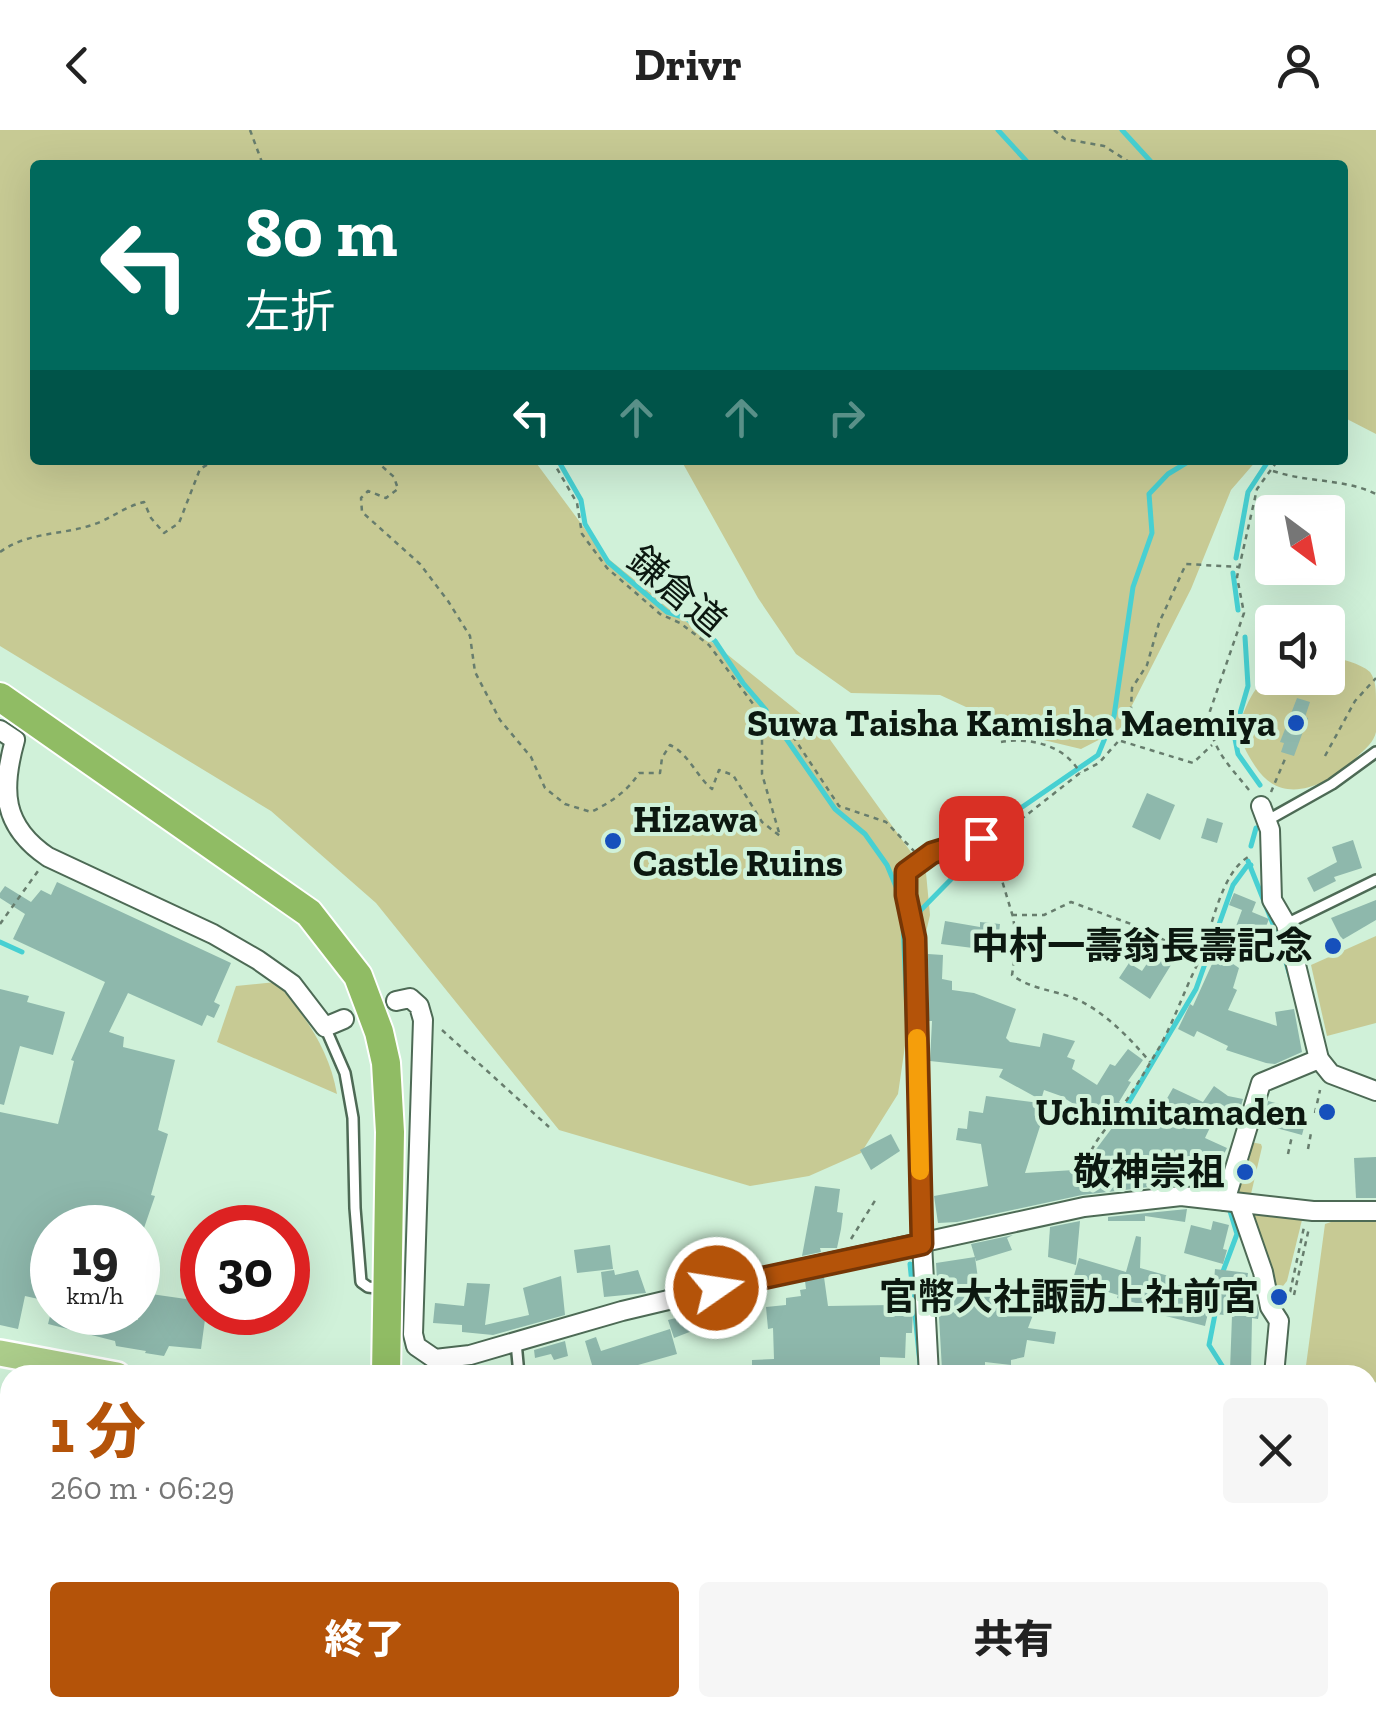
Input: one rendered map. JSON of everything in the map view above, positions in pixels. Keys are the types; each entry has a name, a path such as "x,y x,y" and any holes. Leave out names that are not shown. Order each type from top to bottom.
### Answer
{"highway":[{"path":"0,698 310,913 358,976 379,1032 386,1064 390,1132 386,1365"}],"main road":[{"path":"0,1353 64,1365"}],"street":[{"path":"0,730 14,740 6,770 8,807 30,846 213,934 258,960 292,984 324,1027 344,1019"},
{"path":"1264,813 1272,900 1286,924 1322,1064 1331,1074 1376,1092"},
{"path":"914,934 928,1365"},
{"path":"396,1001 410,998 419,1006 423,1020 413,1334 416,1346 435,1359 451,1359 516,1342 622,1310 1044,1214 1181,1196 1310,1211 1376,1212"},
{"path":"1275,1365 1279,1321 1270,1307 1263,1272 1232,1202 1261,1083 1322,1064"}],"lane":[{"path":"1264,813 1332,784 1376,752"},
{"path":"914,934 906,872 921,860 964,841 981,838 993,842"},
{"path":"1286,924 1376,880"},
{"path":"324,1027 345,1074 353,1118 354,1208 361,1282 387,1290"},
{"path":"516,1342 517,1365"}],"path":[{"path":"250,130 261,160"},
{"path":"1054,130 1065,139 1104,146 1126,160"},
{"path":"0,552 16,540 100,522 126,506 144,502 164,533 179,523 200,469 207,465"},
{"path":"380,465 394,478 398,489 386,498 368,491 361,498 362,512 420,564 448,601 470,636 475,672 500,720 531,758 545,788 565,804 592,812 629,789 639,773 660,773 662,758 670,745 682,751 696,776 712,789 718,770 732,774 762,822 780,836 762,774 762,716"},
{"name":"鎌倉道","path":"555,465 577,503 582,534 607,568 660,614 709,645 762,716 775,717 792,735 838,806 886,822 900,832 921,860"},
{"path":"1264,813 1213,743 1209,728 1210,710 1244,613 1237,577 1258,489 1275,465"},
{"path":"1272,470 1296,479 1346,482 1376,494"},
{"path":"1150,1062 1135,1043 1089,1006 1076,998 1023,983 1012,975 1017,944 993,842 1080,773 1099,763 1130,728 1132,688 1147,664 1159,622 1186,564 1239,567"},
{"path":"1326,756 1355,701 1376,678"},
{"path":"1001,742 1023,738 1047,746 1073,760 1080,773"},
{"path":"1119,741 1193,763 1213,743"},
{"path":"1278,779 1285,759"},
{"path":"1084,1208 1083,1176 1089,1153 1150,1062 1200,958 1226,882 1240,861 1250,855 1268,857"},
{"path":"0,924 48,857"},
{"path":"1012,914 1044,916 1070,902 1131,924 1200,958"},
{"path":"423,1020 445,1031 549,1127"},
{"path":"1315,1113 1322,1064"},
{"path":"1308,1148 1312,1133"},
{"path":"1288,1154 1292,1136"},
{"path":"837,1262 876,1199"},
{"path":"1294,1295 1310,1211"},
{"path":"1279,1321 1286,1312 1310,1211"}],"green space":[{"path":"0,130 1376,130 1376,434 1348,420 1348,160 30,160 30,465 538,465 605,556 826,734 926,873 930,915 914,984 898,1094 861,1153 809,1176 750,1186 559,1130 376,903 271,811 0,646"},
{"path":"684,465 1253,465 1231,490 1191,589 1120,729 1081,749 1031,737 940,695 851,693 796,654 758,598"},
{"path":"1345,661 1356,664 1370,672 1375,682 1375,736 1346,767 1320,783 1306,788 1278,787 1255,766 1241,736 1240,723 1254,692 1345,695"},
{"path":"1376,936 1376,1023 1327,1036 1311,965"},
{"path":"276,982 315,1034 337,1094 217,1042 236,986"},
{"path":"1250,1142 1262,1147 1251,1194 1235,1195"},
{"path":"1251,1210 1297,1215 1302,1220 1283,1286 1273,1286 1248,1213"},
{"path":"1337,1220 1376,1221 1376,1365 1306,1365 1325,1224"}],"building":[{"path":"1297,698 1310,702 1294,756 1281,752 1284,743 1280,742"},
{"path":"1147,793 1175,805 1160,840 1132,827"},
{"path":"1207,818 1223,823 1217,843 1201,838"},
{"path":"1353,840 1362,868 1334,877 1336,881 1314,892 1307,878 1337,862 1332,847"},
{"path":"57,882 231,963 214,1002 220,1005 214,1018 207,1015 202,1026 128,993 109,1032 124,1037 123,1047 175,1060 158,1130 168,1134 151,1195 155,1196 152,1205 30,1205 30,1297 25,1296 18,1329 0,1325 0,1112 58,1124 74,1061 71,1060 105,982 13,939 25,914 0,898 5,886 31,902 41,890 51,895"},
{"path":"1234,893 1256,902 1252,912 1269,919 1261,939 1235,929 1242,910 1229,905"},
{"path":"1376,900 1376,920 1342,940 1331,918"},
{"path":"945,921 980,927 980,922 1000,924 997,951 941,944"},
{"path":"1154,953 1171,965 1150,999 1119,978 1129,963 1142,971"},
{"path":"1217,953 1239,968 1233,988 1237,990 1228,1010 1277,1026 1275,1012 1294,1009 1302,1052 1275,1064 1266,1063 1226,1050 1228,1046 1197,1031 1194,1037 1178,1029"},
{"path":"928,954 943,955 942,979 952,981 952,990 974,993 1016,1009 1006,1038 1010,1042 1040,1047 1043,1033 1075,1041 1067,1057 1075,1060 1072,1069 1097,1085 1110,1064 1115,1066 1128,1049 1143,1060 1119,1102 1141,1118 1142,1115 1154,1121 1173,1088 1203,1102 1214,1086 1228,1096 1243,1099 1237,1120 1216,1115 1205,1138 1227,1148 1217,1168 1173,1156 1175,1184 1082,1195 938,1223 934,1196 988,1186 981,1144 956,1140 958,1128 967,1129 969,1111 983,1113 986,1096 1040,1103 1035,1118 1042,1120 1025,1173 1091,1169 1094,1152 1112,1128 1061,1096 1044,1090 1041,1100 999,1077 1003,1069 930,1061"},
{"path":"0,989 29,996 27,1002 65,1012 53,1055 20,1046 4,1105 0,1104"},
{"path":"1268,1101 1308,1112 1302,1135 1262,1124"},
{"path":"891,1134 900,1151 871,1170 860,1150"},
{"path":"1376,1157 1376,1198 1356,1198 1354,1158"},
{"path":"815,1186 840,1189 837,1212 843,1213 841,1229 837,1248 820,1248 821,1252 802,1256"},
{"path":"1187,1209 1185,1222 1145,1216 1145,1221 1108,1221 1108,1217"},
{"path":"1080,1221 1076,1265 1048,1257 1050,1227"},
{"path":"1213,1221 1229,1225 1223,1264 1184,1253 1191,1225 1211,1230"},
{"path":"1013,1235 1007,1238 1012,1250 976,1261 971,1244"},
{"path":"1136,1236 1141,1237 1140,1268 1176,1278 1174,1284 1213,1294 1215,1269 1248,1273 1244,1302 1257,1304 1259,1313 1258,1319 1252,1318 1251,1365 1230,1365 1232,1316 1208,1313 1205,1326 1150,1312 1151,1307 1117,1298 1118,1295 1073,1279 1079,1258 1126,1272"},
{"path":"610,1245 613,1269 577,1273 574,1250"},
{"path":"975,1257 979,1286 989,1284 991,1298 1033,1315 1028,1328 1056,1332 1054,1344 1027,1340 1024,1357 1011,1360 1011,1365 942,1365 936,1263"},
{"path":"614,1270 615,1275 638,1270 646,1293 604,1297 601,1272"},
{"path":"561,1276 565,1315 493,1335 462,1332 462,1325 433,1323 435,1303 464,1306 467,1283 490,1284 485,1325 529,1315 523,1288"},
{"path":"824,1277 828,1306 891,1305 892,1310 913,1310 912,1333 906,1333 905,1358 880,1357 880,1365 752,1365 752,1360 774,1359 773,1328 768,1329 766,1307 786,1305 786,1298 801,1296 800,1290 806,1289 805,1281"},
{"path":"160,1295 180,1298 180,1335 203,1335 201,1349 169,1346 164,1356 116,1346 115,1341 91,1335 160,1335"},
{"path":"687,1315 692,1331 674,1338 668,1320"},
{"path":"670,1329 677,1354 638,1365 592,1365 585,1341 596,1337 601,1351"},
{"path":"565,1341 568,1356 554,1360 551,1354 535,1358 534,1350"}],"waterway":[{"path":"998,130 1025,160"},
{"path":"1122,130 1149,160"},
{"path":"561,465 581,500 585,524 608,562 667,612 686,618 715,641 766,710"},
{"path":"909,1057 903,923 914,917 970,860 999,823 1098,755 1114,716 1133,587 1152,533 1149,494 1183,465"},
{"path":"1236,558 1248,492 1266,465"},
{"path":"1233,573 1238,610"},
{"path":"1245,637 1248,686 1234,734 1238,754 1260,785"},
{"path":"776,724 835,809 865,834 887,865 897,889 903,923"},
{"path":"1251,846 1256,828"},
{"path":"1248,861 1294,989"},
{"path":"1123,1112 1196,989 1233,885 1251,865"},
{"path":"0,942 22,952"},
{"path":"1222,1274 1237,1234 1230,1211"},
{"path":"910,1264 920,1364"},
{"path":"1216,1309 1209,1345 1222,1365"}],"slow traffic":[{"path":"917,1038 920,1171"}],"place":[{"name":"Suwa Taisha Kamisha Maemiya","path":"1296,723"},
{"name":"Hizawa Castle Ruins","path":"613,841"},
{"name":"中村一壽翁長壽記念","path":"1333,946"},
{"name":"Uchimitamaden","path":"1327,1112"},
{"name":"敬神崇祖","path":"1245,1172"},
{"name":"官幣大社諏訪上社前宮","path":"1279,1297"}],"route":[{"path":"716,1288 922,1244 915,938 906,895 906,872 932,853 981,838"}]}
